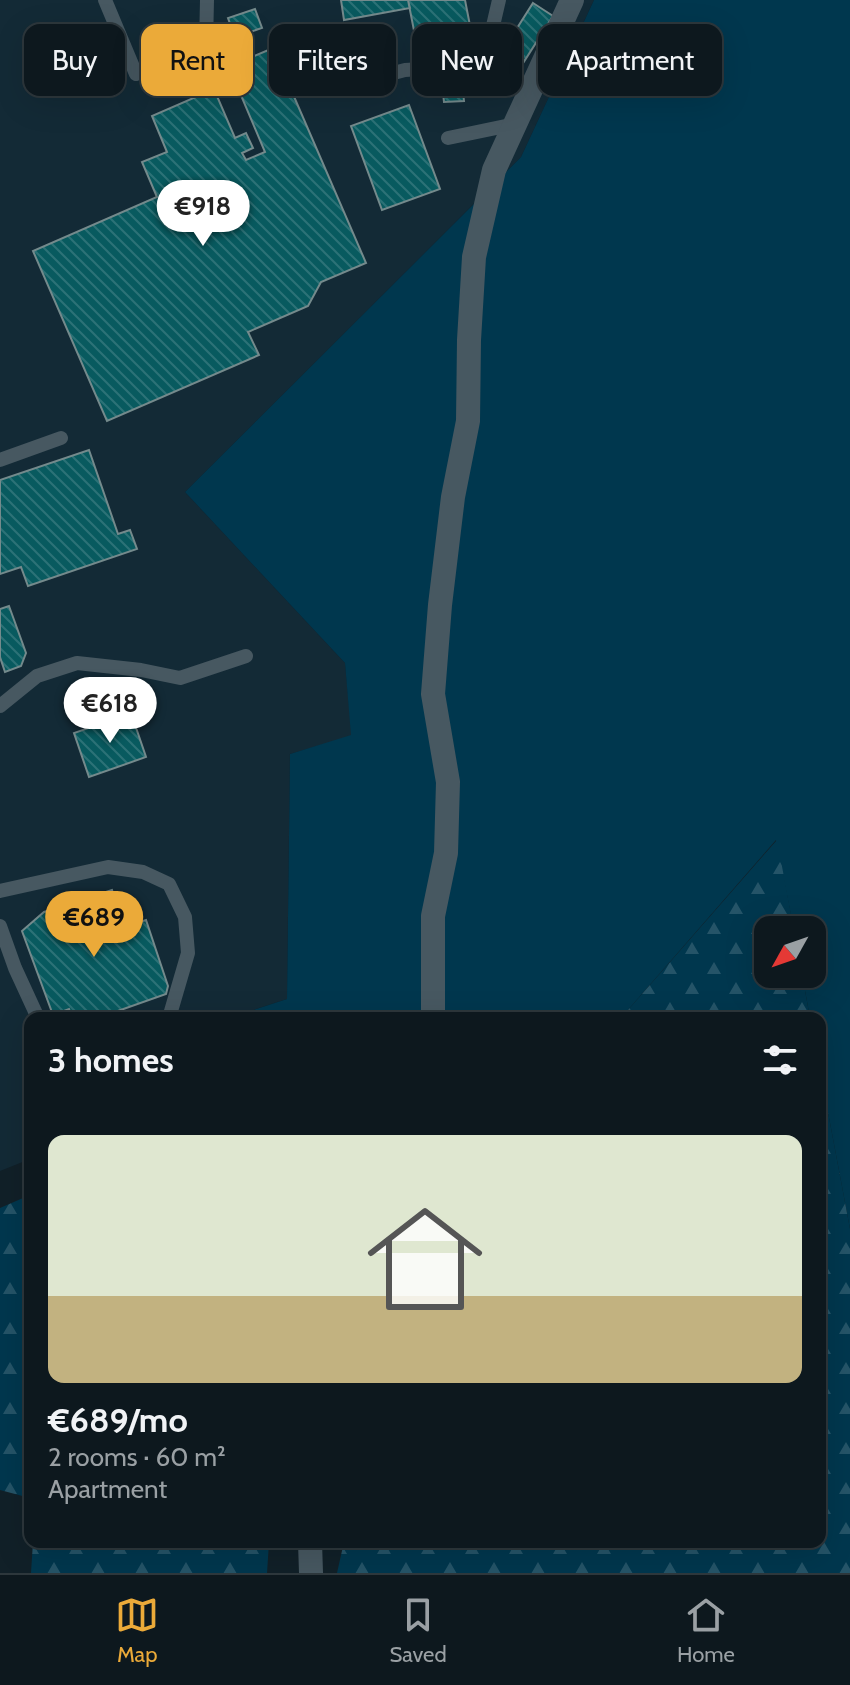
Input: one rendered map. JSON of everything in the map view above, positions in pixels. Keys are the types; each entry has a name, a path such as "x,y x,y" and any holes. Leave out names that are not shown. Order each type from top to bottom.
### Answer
{"street":[{"path":"433,1012 433,916 446,853 448,782 433,694 453,497 468,421 474,257 494,170 572,0"},
{"path":"310,1548 311,1573"}],"lane":[{"path":"105,0 136,74 206,45 207,0"},
{"path":"396,72 472,66 486,56 499,0"},
{"path":"448,138 515,124"},
{"path":"0,460 61,438"},
{"path":"0,706 37,676 77,663 180,678 246,656"},
{"path":"0,891 108,867 143,872 169,884 185,917 188,953 171,1012"},
{"path":"0,926 35,1012"}],"shaded area":[{"path":"0,0 594,0 583,24 538,24 538,96 549,96 521,157 185,492 345,663 352,736 290,754 287,999 247,1012 24,1012 24,1161 0,1171"}],"green space":[{"path":"594,0 850,0 850,1229 826,1102 826,1012 809,1012 805,988 826,988 826,916 791,916 776,840 626,1012 247,1012 287,999 290,754 351,735 345,663 185,492 521,157 549,96 722,96 722,24 583,24"},
{"path":"777,840 791,916 754,916 754,988 805,988 809,1012 626,1012"},
{"path":"826,1102 850,1229 850,1573 337,1573 343,1548 826,1548"},
{"path":"24,1198 24,1496 0,1490 0,1208"},
{"path":"33,1548 269,1548 267,1573 31,1573"}],"building":[{"path":"341,0 408,0 410,8 344,20"},
{"path":"408,0 465,0 470,24 413,24"},
{"path":"533,3 553,16 548,24 538,24 538,40 522,65 522,24"},
{"path":"255,9 262,28 253,31 253,24 230,24 228,18"},
{"path":"269,50 269,96 294,96 366,263 321,282 308,306 248,332 259,355 107,421 33,251 157,197 142,162 167,152 152,116 198,96 217,96 235,138 246,133 253,148 242,153 246,160 265,152 241,96 253,96 253,57"},
{"path":"443,96 463,96 464,101 444,102"},
{"path":"409,105 440,189 382,210 351,126"},
{"path":"89,450 118,534 130,530 137,549 28,586 21,567 0,574 0,480"},
{"path":"9,606 26,653 21,666 5,672 0,657 0,609"},
{"path":"131,713 146,757 89,777 74,733"},
{"path":"112,890 124,927 146,920 168,986 166,994 115,1012 70,1012 69,1009 52,1012 22,931 44,912"}]}
